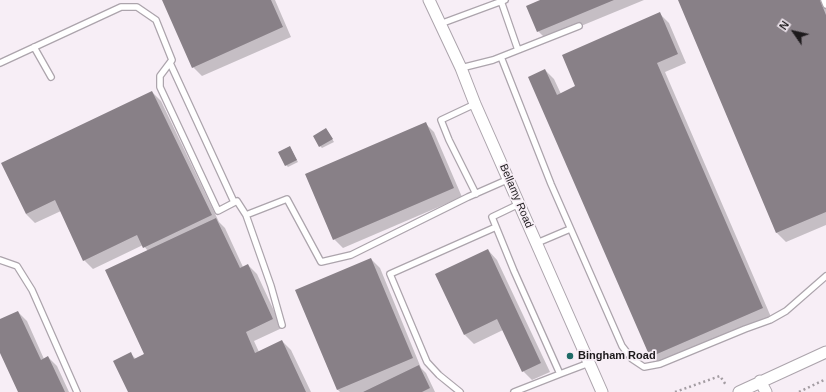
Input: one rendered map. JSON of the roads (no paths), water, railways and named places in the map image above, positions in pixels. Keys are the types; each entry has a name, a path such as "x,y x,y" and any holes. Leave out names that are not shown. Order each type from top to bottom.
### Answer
{"street":[{"name":"Bellamy Road","path":"429,0 461,68 475,104 602,392"},
{"path":"740,392 760,381 826,352"},
{"path":"760,381 766,392"}],"lane":[{"path":"824,0 826,5"},
{"path":"440,24 503,1 518,50"},
{"path":"0,63 122,7 137,8 156,20 172,60 160,76 160,87 218,211 237,201 246,215 271,286 282,325"},
{"path":"461,68 502,57 579,26"},
{"path":"34,47 51,78"},
{"path":"502,57 550,184 622,346 632,359 644,368 660,364 745,328 770,320 786,311 826,276"},
{"path":"170,63 234,202"},
{"path":"475,104 441,120 449,140 476,194"},
{"path":"246,215 287,199 321,262 351,255 509,179"},
{"path":"519,204 492,217 514,271 560,374"},
{"path":"460,392 439,375 427,362 390,274 496,227"},
{"path":"537,243 570,229"},
{"path":"0,260 17,266 32,290 76,392"},
{"path":"514,392 589,363"}],"place":[{"name":"Bingham Road","path":"570,356"}]}
